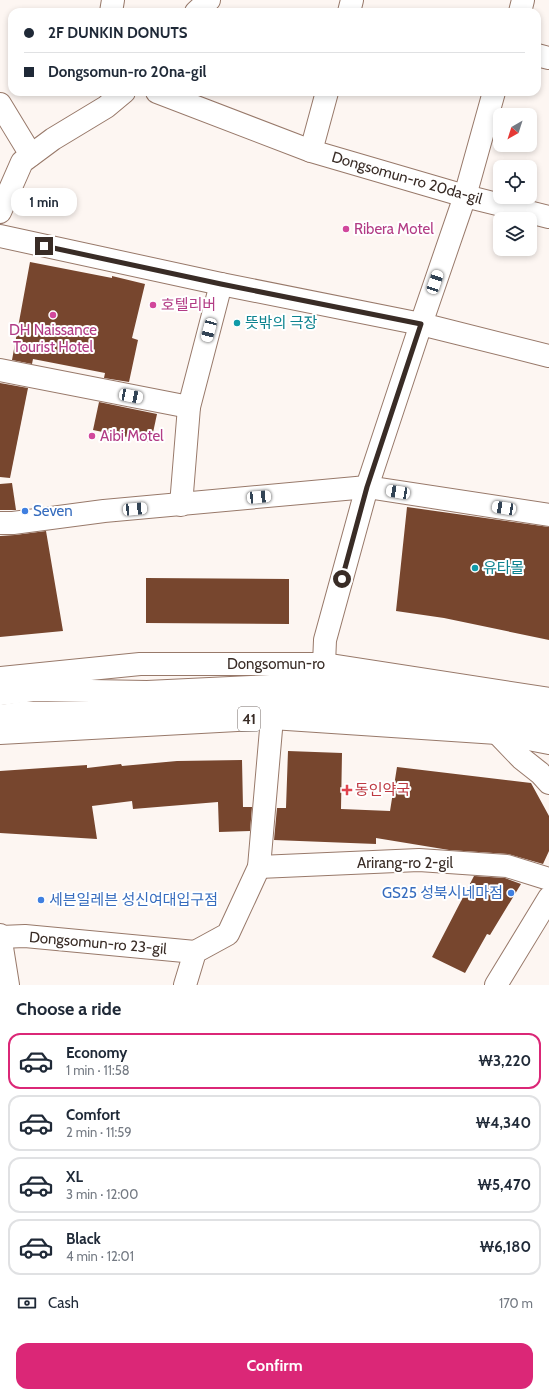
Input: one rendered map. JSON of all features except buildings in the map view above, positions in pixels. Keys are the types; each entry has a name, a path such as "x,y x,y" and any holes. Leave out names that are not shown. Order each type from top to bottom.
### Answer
{"street":[{"path":"200,8 209,0"},
{"path":"0,212 22,162 53,140 106,107 119,96"},
{"name":"Dongsomun-ro 20da-gil","path":"167,96 311,151 465,196 549,217"},
{"name":"Dongsomun-ro 20da-gil","path":"311,151 326,96"},
{"path":"324,664 325,640 367,487 465,196 493,96"},
{"path":"0,104 31,155"},
{"path":"0,236 221,284 421,324 549,356"},
{"path":"181,505 189,407 221,284"},
{"path":"0,370 189,407"},
{"path":"0,523 13,523 104,511 367,487 549,515"},
{"name":"Dongsomun-ro","path":"0,678 140,664 324,664 549,699"},
{"path":"0,694 34,690 147,692 312,684 508,706 549,713"},
{"path":"0,716 22,713 127,713 284,702 501,720 549,729"},
{"path":"185,985 195,952 228,934 259,867 272,718"},
{"name":"41","path":"0,733 272,718 497,733 549,743"},
{"path":"497,733 521,758 549,782"},
{"name":"Arirang-ro 2-gil","path":"259,867 419,860 507,866 549,879"},
{"path":"496,985 549,898"},
{"name":"Dongsomun-ro 23-gil","path":"8,985 0,936 25,936 195,952"}],"place":[{"name":"Ribera Motel","path":"346,229"},
{"name":"호텔리버","path":"153,305"},
{"name":"DH Naissance Tourist Hotel","path":"53,315"},
{"name":"뜻밖의 극장","path":"237,323"},
{"name":"Aibi Motel","path":"92,436"},
{"name":"Seven","path":"25,511"},
{"name":"유타몰","path":"475,568"},
{"name":"동인약국","path":"347,790"},
{"name":"GS25 성북시네마점","path":"511,893"},
{"name":"세븐일레븐 성신여대입구점","path":"41,900"}],"route":[{"path":"44,246 221,284 421,324 367,487 342,579"}]}
